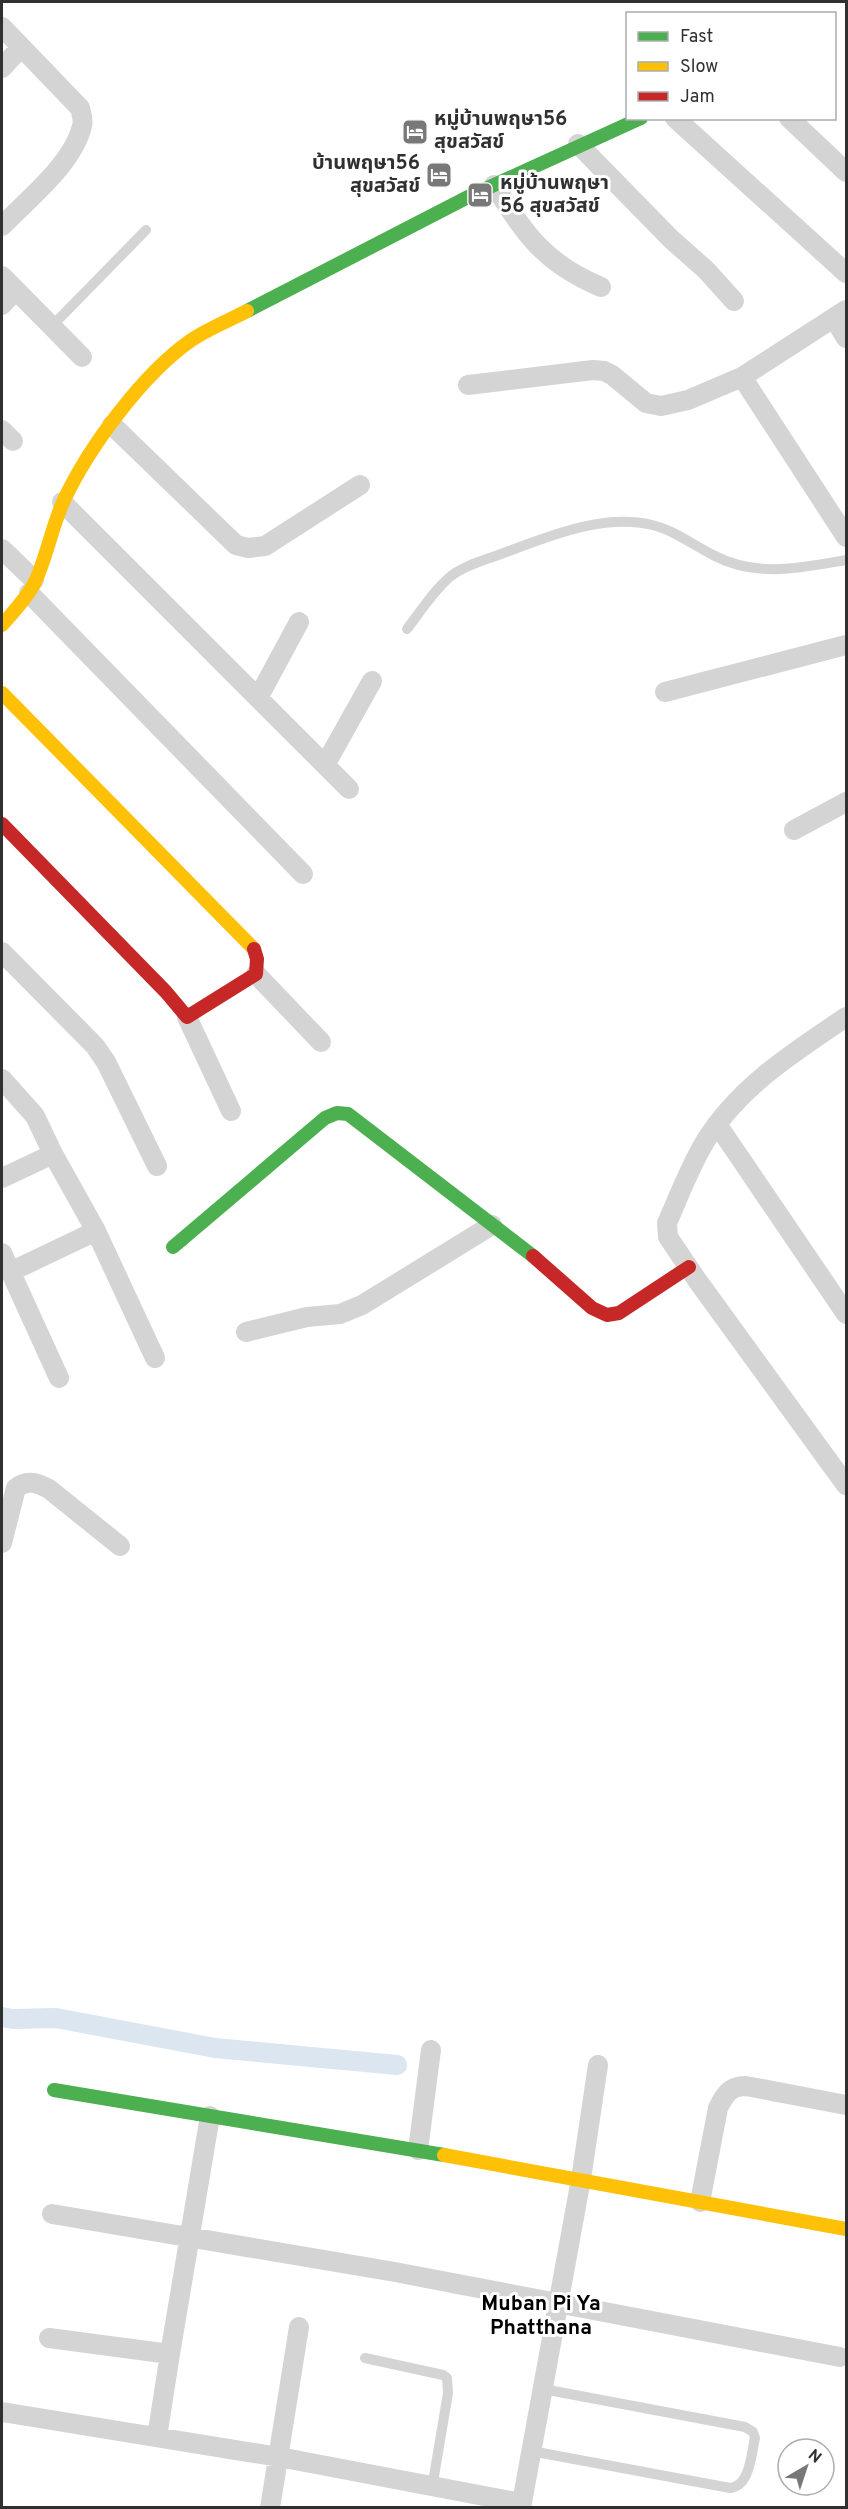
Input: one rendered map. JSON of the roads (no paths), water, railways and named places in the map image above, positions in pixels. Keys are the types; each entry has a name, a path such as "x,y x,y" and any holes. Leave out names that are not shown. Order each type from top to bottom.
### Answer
{"street":[{"path":"2,27 80,108 83,124 72,150 61,166 2,226"},
{"path":"2,68 21,47"},
{"path":"2,625 32,587 62,502 89,456 153,372 190,339 426,217 578,144 636,120"},
{"path":"677,120 846,273"},
{"path":"791,120 846,172"},
{"path":"578,144 671,239 706,270 734,301"},
{"path":"494,185 523,231 538,248 576,277 601,287"},
{"path":"2,305 8,283 82,357"},
{"path":"468,385 604,371 646,403 661,406 687,400 742,377 840,314 846,338"},
{"path":"742,377 846,537"},
{"path":"112,425 236,545 248,548 265,546 360,485"},
{"path":"62,502 349,789"},
{"path":"2,549 32,587 303,874"},
{"path":"258,698 299,622"},
{"path":"664,692 846,645"},
{"path":"325,765 372,681"},
{"path":"2,693 255,952 258,964 256,974 187,1017"},
{"path":"794,830 846,802"},
{"path":"2,824 166,992 187,1017 231,1111"},
{"path":"2,952 95,1046 106,1062 157,1166"},
{"path":"256,974 321,1042"},
{"path":"846,1017 779,1062 756,1080 734,1102 704,1142 667,1223 668,1237 846,1485"},
{"path":"2,1079 35,1116 53,1154 96,1231 155,1358"},
{"path":"174,1248 325,1118 337,1113 348,1114 359,1120 535,1257 592,1308 607,1315 619,1313 689,1267"},
{"path":"717,1124 846,1314"},
{"path":"2,1178 53,1154"},
{"path":"246,1332 307,1317 340,1314 362,1305 492,1225"},
{"path":"10,1272 96,1231"},
{"path":"2,1253 59,1378"},
{"path":"2,1543 16,1488 30,1482 49,1489 120,1546"},
{"path":"418,2150 431,2050"},
{"path":"2,2412 279,2457 521,2505 581,2179 598,2065"},
{"path":"700,2202 718,2108 724,2095 731,2089 746,2086 846,2105"},
{"path":"54,2090 418,2150 846,2229"},
{"path":"157,2437 210,2116"},
{"path":"52,2214 559,2303 840,2356"},
{"path":"270,2508 299,2328"},
{"path":"49,2338 170,2354"}],"lane":[{"path":"52,326 146,230"},
{"path":"407,629 452,575 476,563 540,539 578,528 618,521 652,525 676,534 735,566 763,570 796,569 846,560"},
{"path":"365,2358 443,2375 447,2378 448,2393 432,2488"},
{"path":"531,2451 730,2488 741,2484 745,2478 755,2438 753,2432 745,2427 543,2389"}],"waterway":[{"path":"2,2017 56,2018 215,2048 397,2065"}],"place":[{"name":"หมู่บ้านพฤษา56 สุขสวัสข์","path":"415,132"},
{"name":"บ้านพฤษา56 สุขสวัสข์","path":"439,175"},
{"name":"หมู่บ้านพฤษา 56 สุขสวัสข์","path":"480,195"}],"district":[{"name":"Muban Pi Ya Phatthana","path":"541,2316"}]}
